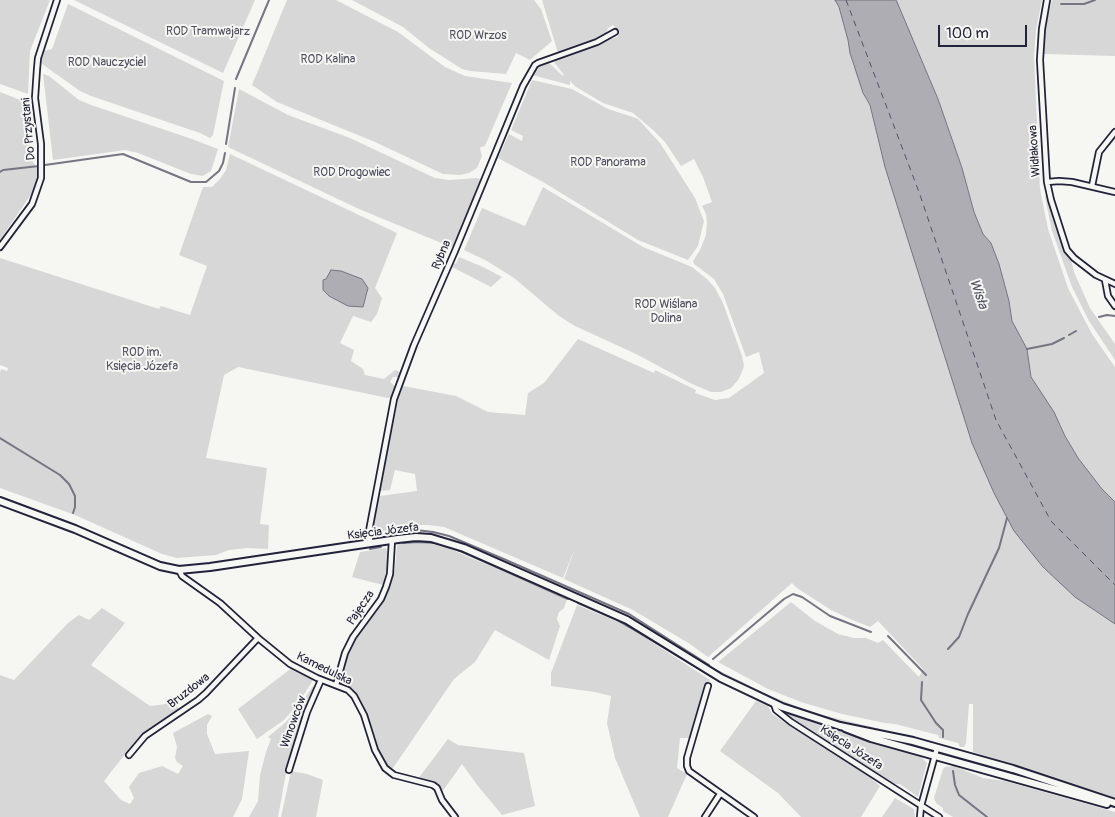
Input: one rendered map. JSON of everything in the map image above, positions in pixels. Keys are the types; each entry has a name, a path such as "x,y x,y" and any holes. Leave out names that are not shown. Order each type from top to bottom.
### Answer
{"main road":[{"name":"Księcia Józefa","path":"0,501 75,529 160,566 179,570 392,540 416,537 431,538 464,548 627,620 721,678 774,704 871,738 1115,805"},
{"name":"Księcia Józefa","path":"840,726 937,748 1013,769 1115,805"}],"street":[{"name":"Do Przystani","path":"0,247 33,202 41,178 42,144 35,98 37,69 38,58 57,0"},
{"name":"Widłakowa","path":"1047,0 1042,29 1040,60 1047,182 1051,200 1067,250 1074,258 1105,280 1115,284"},
{"name":"Rybna","path":"370,544 370,522 394,399 414,345 523,86 538,63 597,42 615,32"},
{"path":"1092,186 1099,152 1115,132"},
{"path":"1047,182 1059,180 1115,192"},
{"path":"1105,280 1108,296 1115,306"},
{"name":"Pajęcza","path":"336,685 345,653 353,637 381,599 386,587 390,574 392,540"},
{"name":"Kamedulska","path":"179,570 182,576 220,603 290,664 321,680 343,688 354,696 364,715 378,759 385,768 394,775 433,785 437,788 442,800 455,817"},
{"name":"Bruzdowa","path":"129,755 145,736 202,696 219,681 258,638"},
{"name":"Winowców","path":"288,770 307,712 321,680"},
{"path":"708,686 687,758 687,766 690,771 720,794 754,817"},
{"name":"Księcia Józefa","path":"774,704 776,710 791,722 939,817"},
{"path":"920,817 921,806 937,748"},
{"path":"705,817 720,794"}],"green space":[{"path":"0,0 50,0 30,51 28,94 0,84"},
{"name":"ROD Tramwajarz","path":"74,0 255,0 223,73"},
{"name":"ROD Kalina","path":"287,0 336,0 398,32 445,67 465,76 512,83 485,146 480,149 482,156 477,168 469,173 460,175 443,174 375,142 277,102 252,85"},
{"name":"ROD Wrzos","path":"352,0 534,0 541,9 552,41 530,60 516,53 506,74 470,71 462,69 429,48 403,27"},
{"path":"542,0 835,0 839,7 865,97 870,105 880,144 1070,592 1115,623 1115,798 973,752 973,704 969,704 966,743 964,747 960,747 958,743 939,738 938,735 895,724 842,714 801,702 768,689 718,662 791,602 815,621 838,634 854,638 866,638 878,643 883,640 919,677 923,669 878,621 870,627 850,619 831,610 792,583 708,657 633,610 564,579 575,548 563,578 444,527 415,525 374,533 372,531 380,496 417,491 415,474 395,470 390,490 380,491 398,400 403,386 456,396 488,412 525,415 528,393 544,383 578,339 654,373 655,370 696,390 695,393 715,400 729,398 764,373 759,352 746,357 723,294 714,279 694,264 693,261 706,235 706,214 702,206 712,202 694,159 681,166 665,142 633,113 603,103 576,87 570,81 570,85 532,75 541,64 548,62 563,76 554,62 556,58 617,37 620,32 613,25 601,37 558,53"},
{"path":"896,0 1042,0 1036,30 1034,56 1040,189 1048,229 1068,288 1092,334 1115,367 1115,502 1102,489 1078,458 1031,377 1027,349 1012,321 1009,301 991,243 983,234 974,212 962,168 938,99"},
{"path":"1052,0 1115,0 1115,56 1044,54 1045,30"},
{"name":"ROD Nauczyciel","path":"68,4 224,81 213,135 210,138 91,96 80,91 42,64 43,51 52,49"},
{"path":"43,74 49,76 79,100 218,149 211,171 203,176 191,174 138,153 125,150 53,160"},
{"name":"ROD Panorama","path":"532,80 572,89 608,109 638,119 660,143 695,198 704,221 698,246 688,260 638,240 543,182 498,158 509,134 522,141 523,136 511,130"},
{"name":"ROD Drogowiec","path":"239,89 288,115 350,138 435,178 449,180 480,179 480,185 455,245 451,247 359,209 228,147"},
{"path":"0,92 28,103 29,157 39,170 36,187 0,240"},
{"name":"ROD im. Księcia Józefa","path":"230,154 397,233 375,288 382,298 377,314 371,322 353,316 340,343 354,350 351,361 363,369 365,375 384,379 395,370 400,372 399,377 393,377 390,382 395,386 392,397 388,398 238,367 224,375 206,458 267,468 260,524 269,525 268,549 247,548 229,550 216,555 177,558 162,554 75,515 0,488 0,373 1,369 7,371 8,368 0,365 0,258 159,309 161,306 190,315 207,266 179,255 203,187 212,187 220,179 226,170"},
{"name":"ROD Wiślana Dolina","path":"543,187 643,247 692,267 707,279 715,288 723,303 742,356 744,366 738,380 731,388 721,392 711,392 575,326 559,316 514,278 487,261 464,250 482,208 525,226"},
{"path":"1046,194 1049,198 1065,253 1071,260 1074,272 1090,308 1115,344 1115,360 1089,321 1072,287 1052,231"},
{"path":"459,257 502,277 491,287 452,267 454,263 456,264"},
{"path":"422,541 450,549 567,599 564,608 559,612 557,619 560,626 549,660 495,630 475,662 454,679 391,771 376,745 364,710 353,692 340,683 345,660 355,640 390,587 395,568 397,546 400,542"},
{"path":"386,548 389,557 383,585 352,577 360,552"},
{"path":"577,605 635,631 710,680 691,738 680,738 677,768 687,774 668,817 640,817 615,758 607,723 611,696 551,686 551,673"},
{"path":"102,608 125,623 91,665 150,706 174,703 180,710 137,739 104,781 121,800 130,804 134,798 129,787 139,773 162,766 178,774 183,766 175,758 177,747 173,733 208,714 212,716 207,725 207,734 215,754 249,751 242,799 233,817 0,817 0,675 14,680 68,623 79,615 89,620"},
{"path":"293,667 313,680 298,704 284,720 257,739 238,709"},
{"path":"714,668 798,707 880,730 837,721 797,709 765,697 732,680"},
{"path":"313,686 315,687 302,720 287,768 278,817 249,817 258,801 260,775 271,739 268,737 286,722"},
{"path":"756,701 768,706 772,714 866,774 880,786 861,817 801,817 778,793 720,751"},
{"path":"786,712 921,757 927,763 918,797 900,784 893,784 784,715"},
{"path":"448,739 458,745 524,753 535,806 502,815 462,764 442,792 435,784 418,779"},
{"path":"954,766 983,778 1005,781 1115,812 1115,817 953,817 943,811 943,808 936,803 934,798 943,769"},
{"path":"291,771 323,780 316,817 281,817"},
{"path":"895,798 914,809 915,817 882,817"}],"water":[{"name":"Wisła","path":"835,0 896,0 897,2 938,99 962,168 974,212 983,234 991,243 999,264 1009,301 1012,321 1027,349 1031,377 1054,412 1078,458 1102,489 1115,502 1115,624 1075,597 1043,567 1014,531 994,493 972,443 885,167 870,105 863,93 850,53 839,7"},
{"path":"331,270 341,271 362,279 368,288 363,307 348,306 329,296 323,290 323,280 326,279"}],"waterway":[{"path":"236,79 269,0"},
{"path":"1061,4 1084,4 1095,0"},
{"path":"226,144 235,88"},
{"path":"45,165 123,154 191,182 206,182 219,171 225,153"},
{"path":"0,172 3,170 39,166"},
{"path":"1099,317 1115,316"},
{"path":"1069,335 1076,331"},
{"path":"1027,349 1052,344 1064,338"},
{"path":"0,438 60,475 69,484 75,496 73,513"},
{"path":"948,649 959,637 999,548 1007,518"},
{"path":"406,532 416,530 449,536 506,560 629,614 709,665"},
{"path":"403,543 436,543 451,547 568,599"},
{"path":"370,549 381,547"},
{"path":"713,659 784,599 793,594 802,597 830,616 871,632"},
{"path":"578,603 615,619 714,678"},
{"path":"888,636 926,675"},
{"path":"922,682 921,700 936,723 943,730 943,737"},
{"path":"953,771 959,795 987,817"}],"ferry route":[{"path":"846,0 919,192 996,420 1051,521 1115,585"}]}
